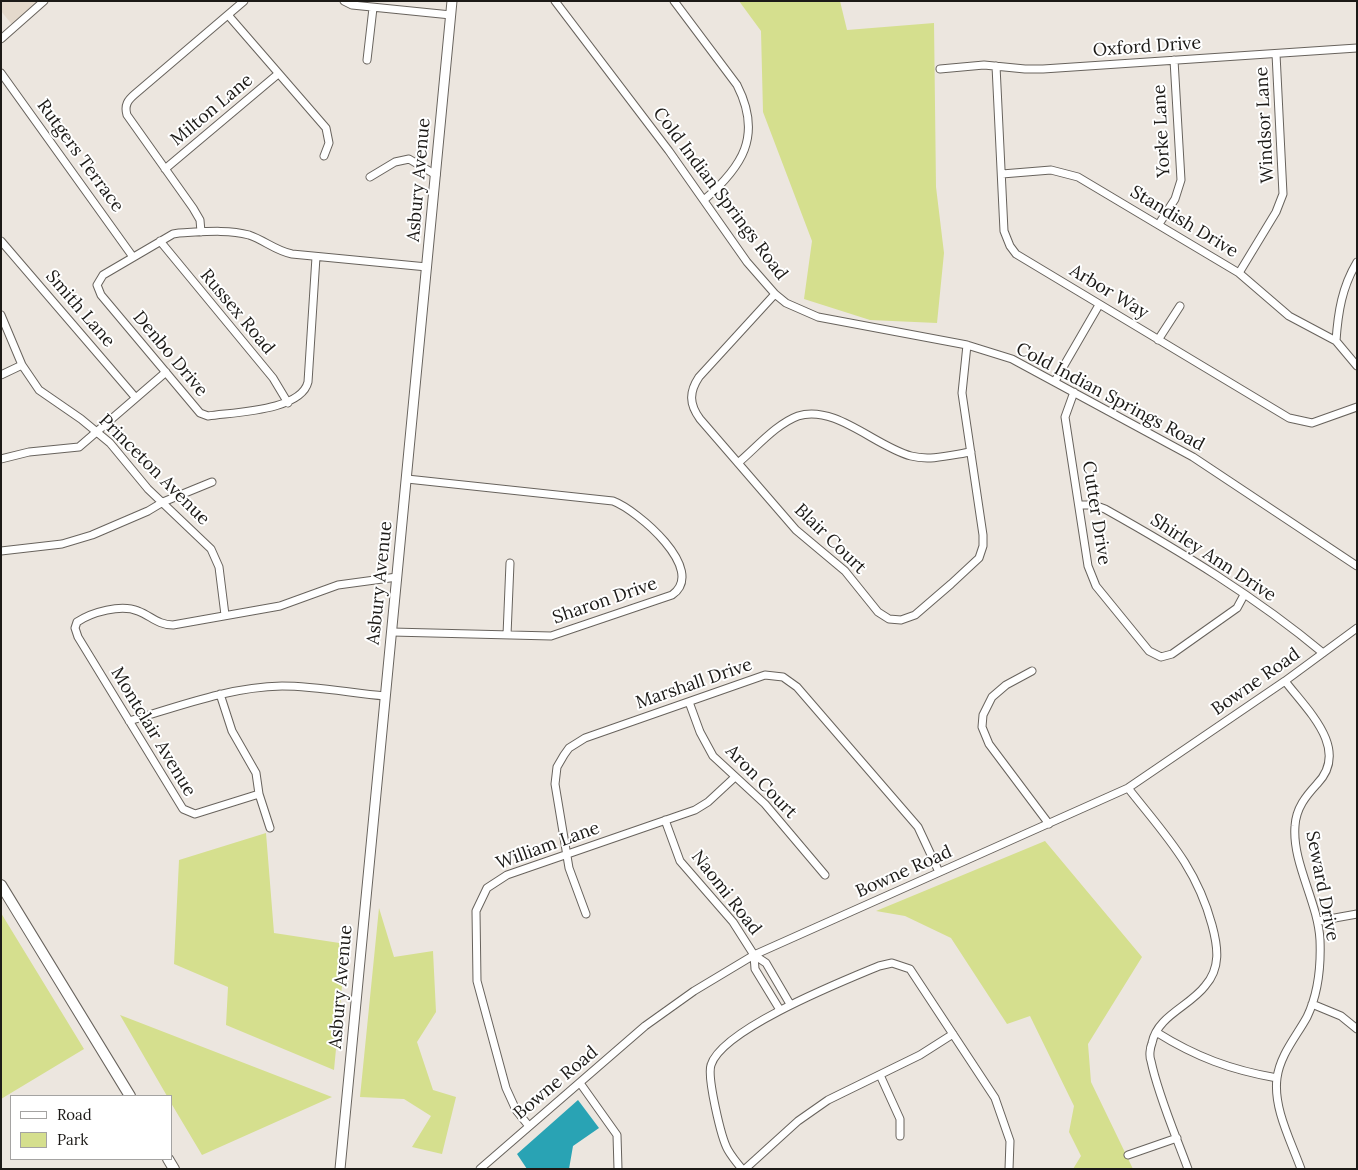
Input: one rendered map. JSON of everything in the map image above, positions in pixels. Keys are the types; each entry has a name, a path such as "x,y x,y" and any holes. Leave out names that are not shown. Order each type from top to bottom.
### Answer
{"highway":[{"path":"1,885 129,1095"}],"main road":[{"name":"Asbury Avenue","path":"340,1169 452,1"}],"street":[{"path":"1,39 44,1"},
{"path":"201,232 196,212 126,115 125,108 126,103 135,94 244,1"},
{"path":"344,1 352,5 373,8 451,15"},
{"path":"557,4 566,1"},
{"path":"674,1 737,85 748,118 746,143 742,157 728,179 704,200"},
{"name":"Cold Indian Springs Road","path":"557,4 618,82 752,267 775,294 790,305 818,317 968,345 1012,359 1220,473 1357,566"},
{"path":"367,60 373,8"},
{"path":"228,15 326,128 329,143 324,156"},
{"name":"Oxford Drive","path":"940,68 996,66 1025,69 1357,48"},
{"name":"Windsor Lane","path":"1239,273 1276,212 1283,194 1276,54"},
{"name":"Yorke Lane","path":"1159,224 1175,199 1181,180 1174,60"},
{"name":"Arbor Way","path":"996,66 1004,231 1010,246 1021,258 1294,420 1306,423 1321,421 1357,407"},
{"name":"Rutgers Terrace","path":"1,73 133,257"},
{"name":"Milton Lane","path":"165,169 278,74"},
{"path":"370,177 395,162 409,159 436,175"},
{"name":"Standish Drive","path":"1002,174 1044,170 1070,174 1159,224 1239,273 1289,316 1336,340"},
{"path":"133,257 173,234 228,232 250,236 286,253 427,267"},
{"name":"Smith Lane","path":"1,241 135,397"},
{"name":"Russex Road","path":"160,241 273,378 288,403"},
{"name":"Denbo Drive","path":"133,257 103,275 97,285 101,295 204,415 288,403"},
{"path":"288,403 304,393 308,382 316,257"},
{"path":"1357,262 1348,276 1339,304 1336,340 1357,366"},
{"name":"Blair Court","path":"775,294 699,377 692,392 695,412 796,530 845,571 878,612 889,619 901,620 914,615 966,571 982,553 983,535 962,393 968,345"},
{"path":"1055,381 1099,305"},
{"path":"1158,340 1180,306"},
{"name":"Princeton Avenue","path":"1,315 22,365 44,395 81,419 110,443 138,478 208,545 216,558 225,614"},
{"path":"1,375 22,365"},
{"path":"1,459 29,452 79,447 86,443 135,397 166,372"},
{"name":"Cutter Drive","path":"1074,392 1065,417 1088,566 1093,580 1154,655 1164,656 1172,654 1237,608 1244,595"},
{"path":"738,463 787,422 800,416 817,414 831,417 911,456 932,458 971,452"},
{"name":"Sharon Drive","path":"392,632 544,636 560,634 672,595 679,588 683,579 681,564 644,521 631,509 613,501 596,497 407,479"},
{"path":"1,551 77,540 212,482"},
{"name":"Shirley Ann Drive","path":"1079,505 1094,505 1168,545 1244,595 1323,653"},
{"path":"507,635 510,563"},
{"path":"225,614 280,606 338,584 397,577"},
{"name":"Montclair Avenue","path":"225,614 167,625 139,611 124,609 82,618 75,626 78,637 186,812 196,814 259,794"},
{"name":"Bowne Road","path":"480,1169 528,1125 580,1083 645,1026 694,991 754,955 1128,788 1286,680 1357,628"},
{"path":"1032,671 1006,686 992,697 985,707 982,727 989,744 1049,824"},
{"name":"Marshall Drive","path":"586,914 566,855 555,784 557,767 569,748 585,738 765,675 779,676 790,681 918,827 938,872"},
{"name":"Seward Drive","path":"1286,680 1324,733 1330,750 1327,771 1303,800 1295,823 1296,843 1318,921 1320,963 1312,1004 1284,1055 1277,1078 1281,1112 1301,1169"},
{"path":"130,721 191,701 220,694 282,686 385,696"},
{"path":"220,694 232,731 253,764 259,794 270,828"},
{"name":"Aron Court","path":"689,702 707,747 719,763 764,804 825,875"},
{"name":"William Lane","path":"528,1125 516,1110 509,1096 480,995 476,972 476,911 482,895 499,879 703,806 735,777"},
{"path":"1128,788 1195,877 1206,902 1217,944 1215,968 1208,983 1200,993 1162,1022 1152,1041 1150,1061 1188,1169"},
{"name":"Naomi Road","path":"665,820 680,861 733,922 754,955"},
{"path":"1318,921 1357,914"},
{"path":"754,955 766,963 790,1004"},
{"path":"754,955 755,969 780,1010"},
{"path":"953,1034 920,1055 820,1105 798,1121 743,1169 727,1149 709,1078 711,1064 720,1050 790,1004 879,966 892,963 910,969 953,1034 995,1098 1010,1141 1009,1169"},
{"path":"1312,1004 1342,1016 1357,1029"},
{"path":"1156,1032 1200,1057 1222,1066 1277,1078"},
{"path":"880,1075 900,1119 900,1136"},
{"path":"580,1083 617,1135 618,1169"},
{"path":"1128,1155 1177,1138"}],"shaded area":[{"path":"1,1 44,1 14,27 1,11"}],"green space":[{"path":"739,1 840,1 847,30 934,23 936,187 944,253 937,323 870,320 804,299 812,241 763,112 761,31"},
{"path":"266,833 274,933 346,944 334,1070 226,1025 228,987 174,964 179,860"},
{"path":"1045,841 1142,957 1088,1044 1091,1082 1133,1169 1073,1169 1081,1156 1069,1132 1074,1106 1030,1016 1007,1024 951,938 905,916 876,911"},
{"path":"379,908 394,957 433,951 436,1012 417,1042 433,1090 456,1097 442,1154 412,1147 431,1116 404,1099 360,1097"},
{"path":"1,913 84,1049 1,1099"},
{"path":"120,1015 332,1097 202,1155 172,1105 172,1095 166,1095"}],"water":[{"path":"578,1100 599,1128 573,1146 569,1169 527,1169 517,1154"}]}
